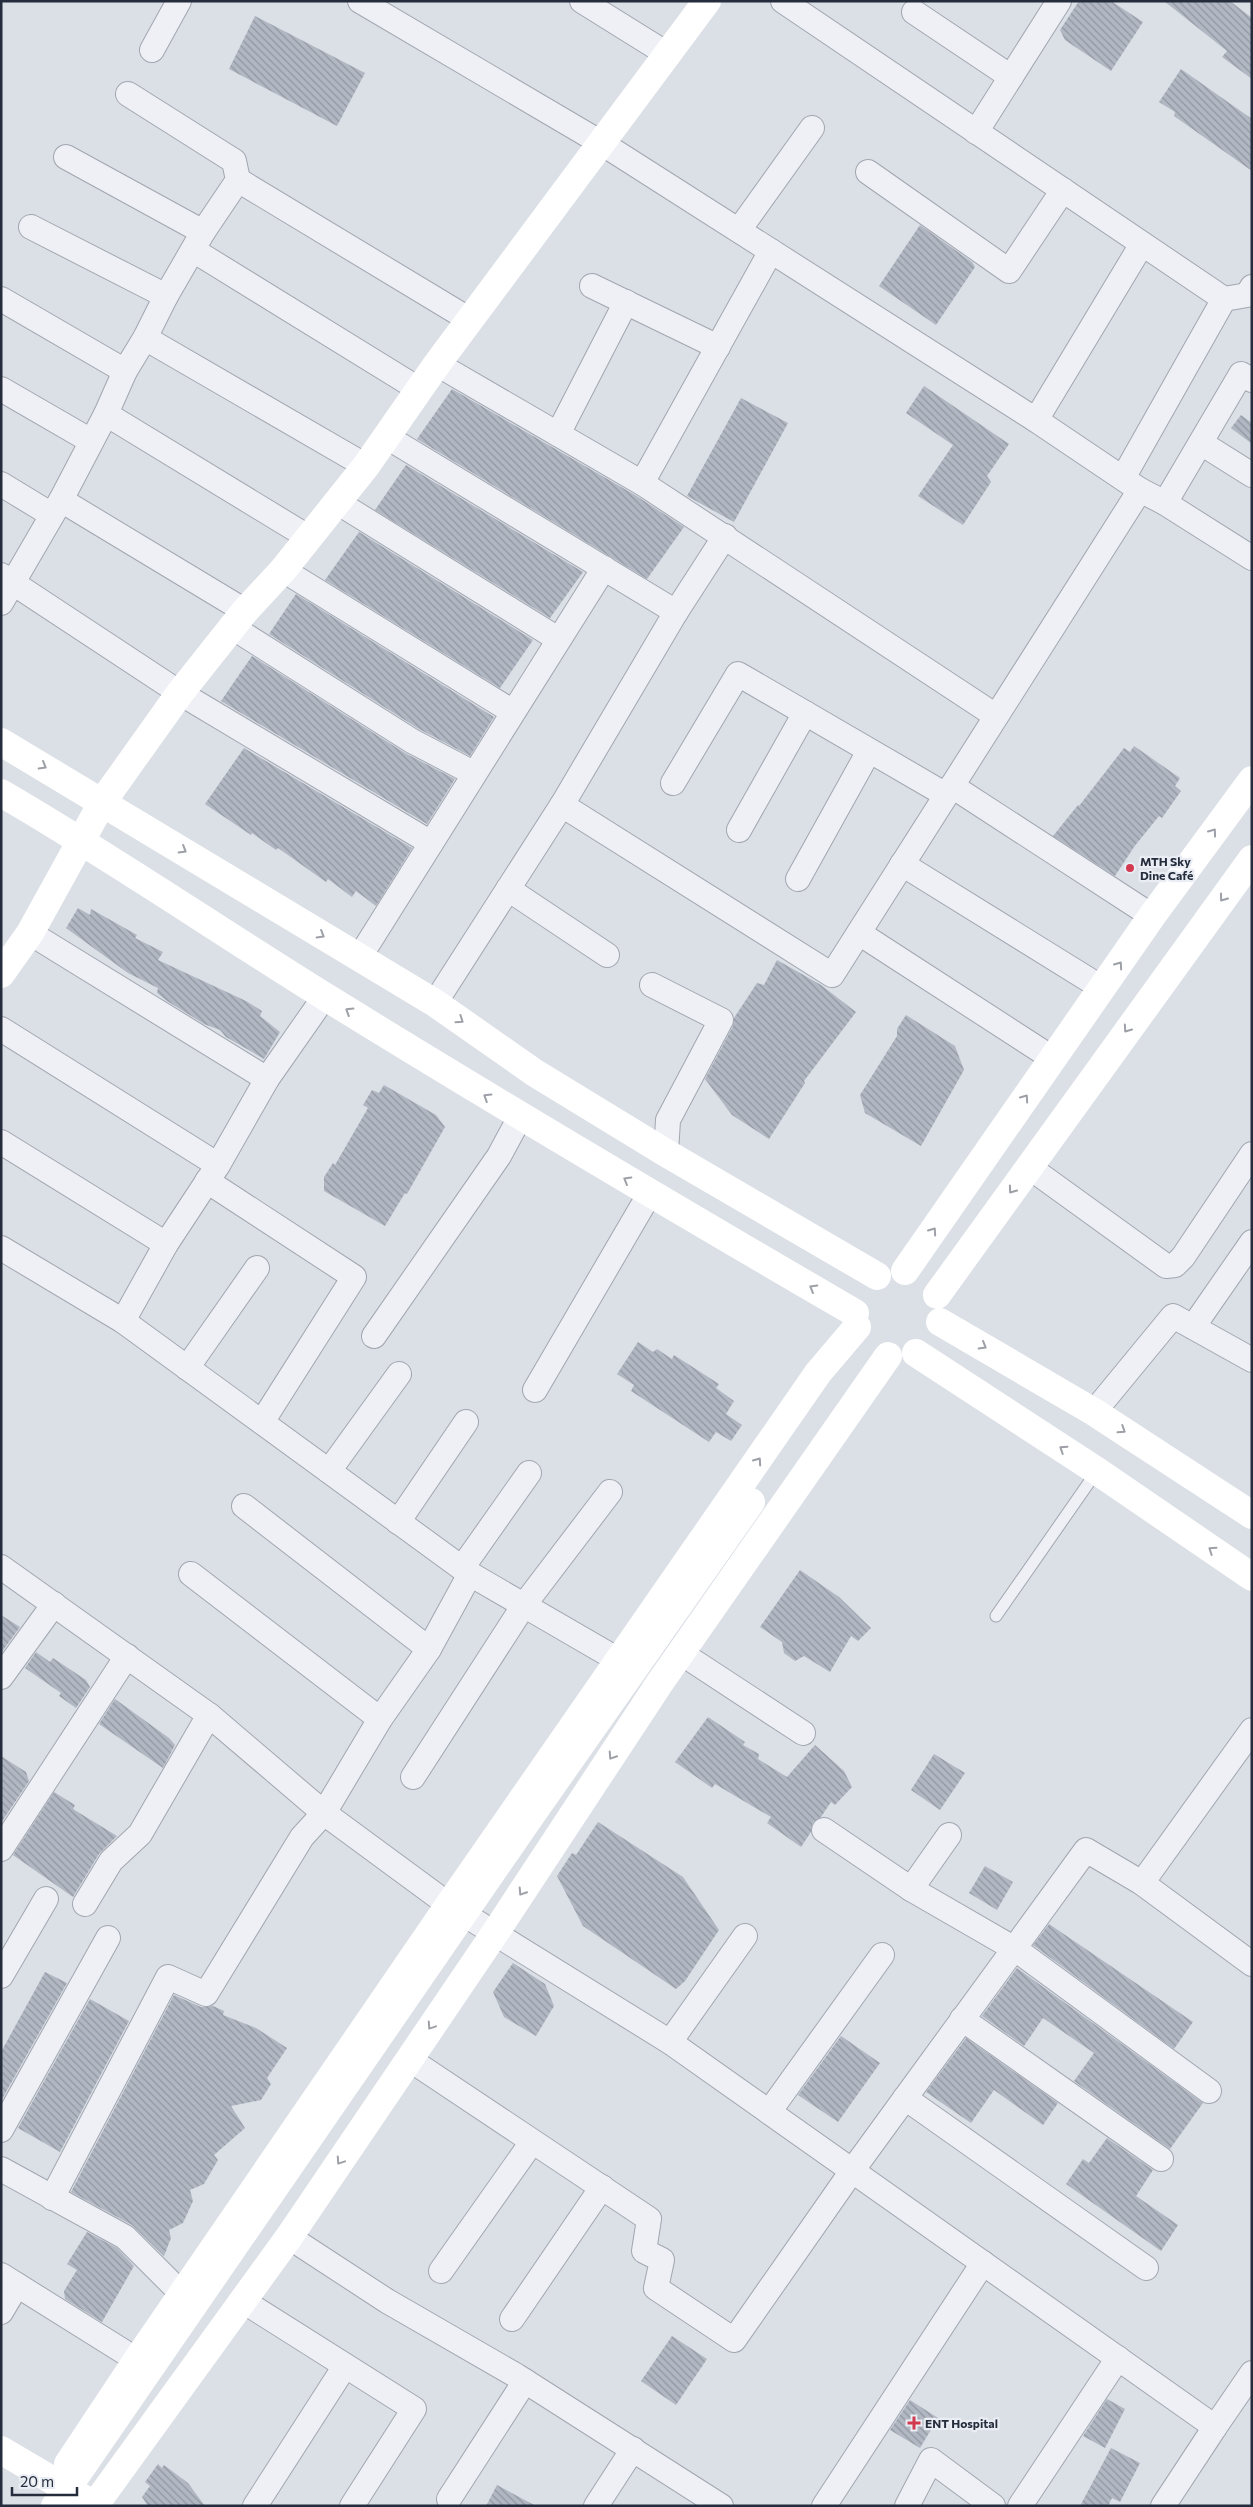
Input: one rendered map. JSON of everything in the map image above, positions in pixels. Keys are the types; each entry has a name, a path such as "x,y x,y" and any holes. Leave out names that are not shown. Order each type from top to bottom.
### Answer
{"street":[{"path":"152,50 179,1"},
{"path":"360,1 603,144 1036,420 1131,484 1165,503 1252,558"},
{"path":"582,1 667,54"},
{"path":"1,974 30,933 80,839 103,801 180,693 238,619 283,570 366,466 437,364 603,144 707,1"},
{"path":"783,1 1224,299 1247,295 1252,287"},
{"path":"976,132 1059,1"},
{"path":"914,12 1011,77"},
{"path":"1,603 7,578 57,507 106,414 125,371 145,338 166,296 198,241 238,180 234,161 128,94"},
{"path":"739,230 812,128"},
{"path":"66,158 198,241 420,390"},
{"path":"868,172 1009,271 1062,190"},
{"path":"238,180 470,320"},
{"path":"31,227 166,296"},
{"path":"1036,420 1142,244"},
{"path":"642,483 771,251"},
{"path":"592,286 718,346"},
{"path":"1,299 125,371"},
{"path":"562,805 832,975 996,716 1131,484 1224,299"},
{"path":"558,434 626,302"},
{"path":"145,338 366,466"},
{"path":"437,364 642,483 996,716"},
{"path":"1165,503 1241,374 1252,380"},
{"path":"1,389 91,441"},
{"path":"106,414 308,537"},
{"path":"387,437 676,612"},
{"path":"1201,443 1252,475"},
{"path":"1,484 57,507 238,619 412,741 473,774"},
{"path":"337,502 558,639"},
{"path":"435,1003 562,805 676,612 725,536"},
{"path":"359,958 604,568"},
{"path":"283,570 513,712"},
{"path":"7,578 180,693 431,843"},
{"path":"673,783 738,674 869,751 949,791 1152,916"},
{"path":"739,830 805,714"},
{"path":"1,742 103,801 435,1003 535,1073 666,1153 877,1276"},
{"path":"798,879 869,751"},
{"path":"905,1271 1152,916 1252,780"},
{"path":"1,793 80,839 520,1118 650,1193 856,1320"},
{"path":"937,1295 1252,859"},
{"path":"902,864 1102,988"},
{"path":"508,889 607,954"},
{"path":"30,933 267,1079"},
{"path":"859,933 1052,1058"},
{"path":"652,985 721,1020 668,1120 666,1153"},
{"path":"123,1321 166,1244 213,1173 267,1079 325,996"},
{"path":"1,1029 213,1173 354,1277 262,1422"},
{"path":"374,1336 499,1156 520,1118"},
{"path":"1,1142 166,1244"},
{"path":"1029,1167 1156,1261 1166,1266 1175,1265 1183,1257 1252,1154"},
{"path":"534,1390 650,1193"},
{"path":"1192,1327 1252,1242"},
{"path":"1,1248 123,1321 466,1571 620,1661"},
{"path":"187,1368 257,1268"},
{"path":"891,1271 905,1271 924,1279 937,1295 941,1308 940,1322 936,1335 928,1346 916,1353 903,1357 888,1356 875,1351 864,1341 856,1320 858,1298 866,1286 877,1276 891,1271"},
{"path":"1094,1412 1173,1316 1252,1360"},
{"path":"56,2494 136,2360 183,2295 449,1905 856,1320"},
{"path":"940,1322 1094,1412 1252,1515"},
{"path":"916,1353 1097,1471 1252,1577"},
{"path":"89,2505 289,2237 495,1933 681,1653 888,1356"},
{"path":"89,2505 159,2389 569,1786 753,1511 786,1451 818,1373"},
{"path":"329,1471 399,1374"},
{"path":"56,2494 537,1806 753,1511 801,1457 857,1401"},
{"path":"398,1522 466,1422"},
{"path":"52,2198 168,1977 206,1994 302,1837 324,1812 380,1719 429,1650 466,1571 529,1473"},
{"path":"412,1777 524,1605 610,1492"},
{"path":"244,1506 429,1650"},
{"path":"1,1567 209,1715 324,1812 449,1905 670,2042 1215,2427"},
{"path":"191,1574 380,1719"},
{"path":"1,1676 54,1604"},
{"path":"681,1653 803,1733"},
{"path":"1,1849 127,1656"},
{"path":"85,1904 111,1861 140,1834 209,1715"},
{"path":"1142,1883 1252,1730"},
{"path":"824,1830 910,1889 1015,1949 1209,2091"},
{"path":"910,1889 949,1834"},
{"path":"409,2059 649,2218 644,2251 662,2260 656,2288 734,2340 852,2170 1086,1850 1142,1883 1252,1964"},
{"path":"1,1976 46,1899"},
{"path":"670,2042 745,1936"},
{"path":"1,2130 108,1938"},
{"path":"769,2112 882,1954"},
{"path":"962,2019 1161,2160"},
{"path":"905,2098 1146,2268"},
{"path":"441,2271 532,2142"},
{"path":"1,2169 125,2237 183,2295"},
{"path":"512,2319 602,2188"},
{"path":"289,2237 387,2300 525,2381 632,2450 706,2502"},
{"path":"824,2506 982,2263"},
{"path":"1,2312 9,2280 136,2360"},
{"path":"243,2300 414,2409 352,2506"},
{"path":"1020,2506 1118,2358"},
{"path":"255,2506 345,2366"},
{"path":"1163,2506 1252,2373"},
{"path":"450,2499 525,2381"},
{"path":"1,2450 56,2494 89,2505"},
{"path":"596,2506 632,2450"},
{"path":"907,2506 931,2460 992,2506"}],"lane":[{"path":"996,1616 1097,1471"}],"building":[{"path":"1079,1 1111,1 1143,22 1111,71 1065,40 1060,30"},
{"path":"1164,1 1230,1 1252,18 1252,79 1222,57 1227,51"},
{"path":"255,16 365,73 337,126 229,69"},
{"path":"1181,69 1252,119 1252,171 1174,116 1175,112 1159,102"},
{"path":"920,225 972,262 975,267 936,325 879,286"},
{"path":"924,386 1009,444 987,476 991,482 963,525 918,496 953,445 906,413"},
{"path":"452,389 635,495 684,527 647,579 417,439"},
{"path":"741,398 788,423 734,522 687,496"},
{"path":"1241,415 1252,423 1252,444 1231,428"},
{"path":"406,465 583,572 550,618 375,510"},
{"path":"359,532 533,640 500,688 325,580"},
{"path":"296,594 494,717 470,756 419,729 269,634"},
{"path":"252,656 405,753 455,779 427,824 221,701"},
{"path":"1134,746 1180,778 1175,786 1181,791 1162,818 1159,816 1134,847 1115,876 1053,836 1124,748 1130,752"},
{"path":"244,748 412,848 376,906 356,891 352,897 328,879 326,882 278,848 276,850 252,833 251,835 205,804"},
{"path":"78,908 90,915 91,909 137,935 135,938 163,952 158,960 246,1001 262,1011 260,1016 280,1032 264,1059 226,1037 220,1030 204,1024 167,1001 157,993 158,988 128,973 66,928"},
{"path":"777,960 821,985 856,1012 804,1081 805,1083 769,1139 732,1115 705,1079 733,1026 734,1018 757,983 764,985"},
{"path":"906,1015 955,1046 964,1070 921,1146 865,1113 860,1095 897,1036 897,1029"},
{"path":"384,1085 436,1115 445,1127 407,1194 405,1193 385,1226 324,1191 324,1177 333,1163 335,1165 368,1108 363,1105 372,1090 379,1093"},
{"path":"638,1342 653,1352 657,1349 672,1359 674,1355 719,1384 716,1388 734,1401 726,1414 742,1425 731,1441 716,1432 709,1442 631,1391 634,1385 617,1374"},
{"path":"800,1570 839,1597 871,1628 858,1641 851,1636 830,1672 804,1656 795,1661 784,1653 782,1642 760,1627"},
{"path":"1,1615 20,1627 1,1653"},
{"path":"36,1652 50,1662 53,1658 86,1680 90,1687 76,1708 59,1696 61,1693 25,1668"},
{"path":"115,1699 169,1738 175,1745 163,1768 99,1724"},
{"path":"708,1717 745,1742 743,1745 759,1754 758,1759 787,1777 815,1745 844,1771 852,1787 835,1805 831,1802 821,1817 813,1822 811,1832 801,1847 767,1823 771,1817 715,1784 712,1788 675,1762"},
{"path":"934,1754 965,1773 940,1810 911,1790"},
{"path":"1,1756 26,1772 29,1781 1,1823"},
{"path":"54,1792 75,1805 73,1809 117,1836 99,1854 73,1897 13,1855"},
{"path":"598,1822 683,1877 719,1930 685,1981 676,1989 583,1926 557,1876 572,1853 576,1855"},
{"path":"985,1866 1013,1882 997,1910 969,1893"},
{"path":"1049,1924 1193,2022 1174,2049 1033,1945"},
{"path":"513,1963 545,1984 554,2006 536,2036 504,2017 493,1992"},
{"path":"1017,1968 1203,2103 1170,2149 1074,2081 1094,2053 1043,2018 1024,2046 982,2016"},
{"path":"45,1972 67,1983 1,2101 1,2052"},
{"path":"174,1995 201,2007 213,2006 224,2011 223,2015 256,2028 287,2048 267,2078 271,2084 261,2100 231,2106 245,2128 214,2155 218,2160 204,2184 190,2190 193,2201 183,2223 169,2230 171,2238 164,2256 132,2225 71,2192"},
{"path":"90,1999 129,2021 60,2152 18,2128"},
{"path":"841,2036 880,2063 838,2122 798,2095"},
{"path":"966,2038 1058,2103 1043,2125 994,2090 971,2123 926,2092"},
{"path":"1107,2138 1153,2170 1136,2196 1178,2225 1161,2251 1066,2184 1083,2159 1089,2163"},
{"path":"87,2232 117,2248 134,2266 102,2322 65,2299 64,2291 77,2270 67,2264"},
{"path":"672,2336 707,2359 676,2405 641,2381"},
{"path":"1107,2399 1125,2409 1105,2448 1083,2436"},
{"path":"910,2400 938,2418 920,2448 890,2430"},
{"path":"1111,2448 1140,2463 1120,2502 1112,2498 1108,2506 1080,2506"},
{"path":"158,2464 162,2468 164,2465 188,2483 205,2506 148,2506 142,2497 150,2486 145,2482"},
{"path":"497,2485 536,2506 486,2506"}],"place":[{"name":"MTH Sky Dine Café","path":"1130,868"},
{"name":"ENT Hospital","path":"914,2423"}]}
